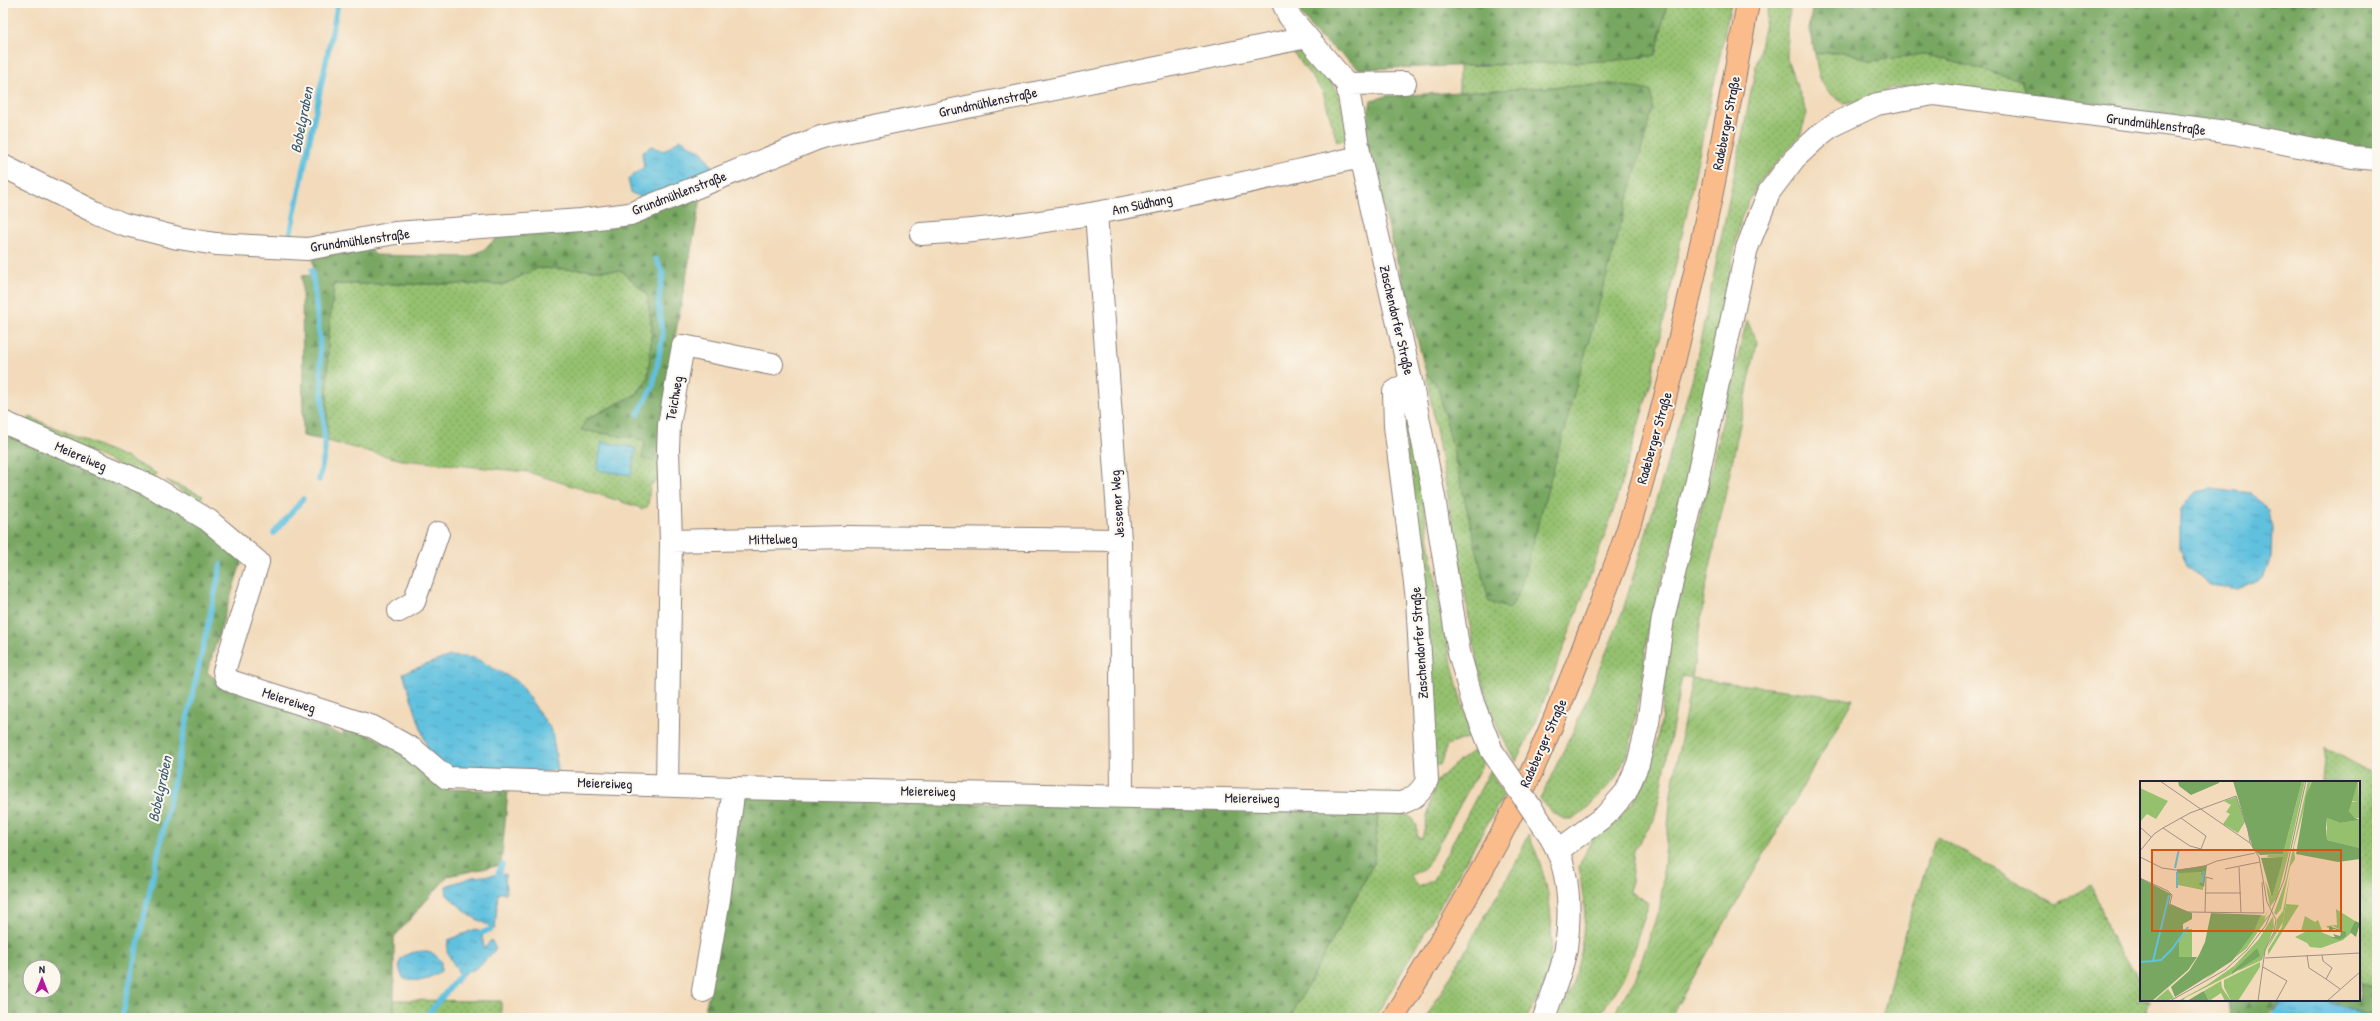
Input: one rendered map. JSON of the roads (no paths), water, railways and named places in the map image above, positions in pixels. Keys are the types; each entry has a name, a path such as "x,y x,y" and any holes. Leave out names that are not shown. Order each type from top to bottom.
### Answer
{"highway":[{"name":"Radeberger Straße","path":"1393,1018 1440,945 1509,819 1555,718 1601,603 1632,515 1671,378 1712,195 1748,3"}],"street":[{"path":"1283,3 1289,16 1347,84 1405,83"},
{"name":"Grundmühlenstraße","path":"3,166 97,213 130,225 178,238 216,244 307,248 395,233 581,220 630,214 821,137 1307,37"},
{"name":"Zaschendorfer Straße","path":"1347,84 1360,156 1411,381 1394,392 1395,426 1417,599 1426,770 1426,780 1418,793"},
{"name":"Grundmühlenstraße","path":"1554,842 1606,815 1626,792 1638,764 1648,723 1663,618 1696,485 1747,248 1769,192 1794,159 1833,125 1877,104 1934,94 2234,133 2352,157 2377,159"},
{"name":"Am Südhang","path":"921,234 974,231 1096,213 1360,156"},
{"name":"Jessener Weg","path":"1096,213 1120,540 1122,795"},
{"name":"Teichweg","path":"671,541 669,425 683,346 772,364"},
{"name":"Radeberger Straße","path":"1411,381 1434,497 1459,652 1473,704 1492,751 1554,842 1565,878 1568,912 1566,949 1544,1018"},
{"name":"Meiereiweg","path":"3,422 149,485 208,520 258,562 224,671 226,678 233,682 373,727 414,750 447,778 734,788 1122,795 1401,803 1412,800 1418,793"},
{"path":"399,611 414,602 438,533"},
{"name":"Mittelweg","path":"671,541 846,537 1120,540"},
{"path":"667,785 671,541"},
{"path":"703,991 719,899 734,788"}],"water":[{"path":"680,139 702,152 715,171 647,199 631,193 628,179 644,167 642,153 651,146 664,151"},
{"path":"602,442 636,448 631,475 597,470"},
{"path":"2211,489 2252,494 2269,511 2272,529 2271,558 2263,577 2238,589 2210,585 2188,566 2180,549 2180,509 2196,492"},
{"path":"450,656 475,658 518,682 552,731 558,770 541,772 471,771 445,766 429,753 403,673"},
{"path":"505,874 506,893 498,893 495,929 471,916 447,895 446,886 473,877"},
{"path":"476,929 482,933 484,949 491,940 496,948 481,964 471,971 460,975 447,952 448,940"},
{"path":"423,951 434,954 441,961 441,971 424,979 404,979 399,966 402,958 410,953"},
{"path":"2282,1001 2323,1001 2375,1018 2272,1018 2274,1010"}],"waterway":[{"name":"Bobelgraben","path":"289,241 338,3"},
{"path":"638,414 653,386 663,335 658,304 663,273 656,259"},
{"name":"Bobelgraben","path":"312,270 319,331 325,450 319,480"},
{"name":"Bobelgraben","path":"274,533 303,499"},
{"name":"Bobelgraben","path":"122,1018 221,565"},
{"path":"498,874 502,865"},
{"path":"482,933 491,929"},
{"path":"425,1018 460,975"}]}
